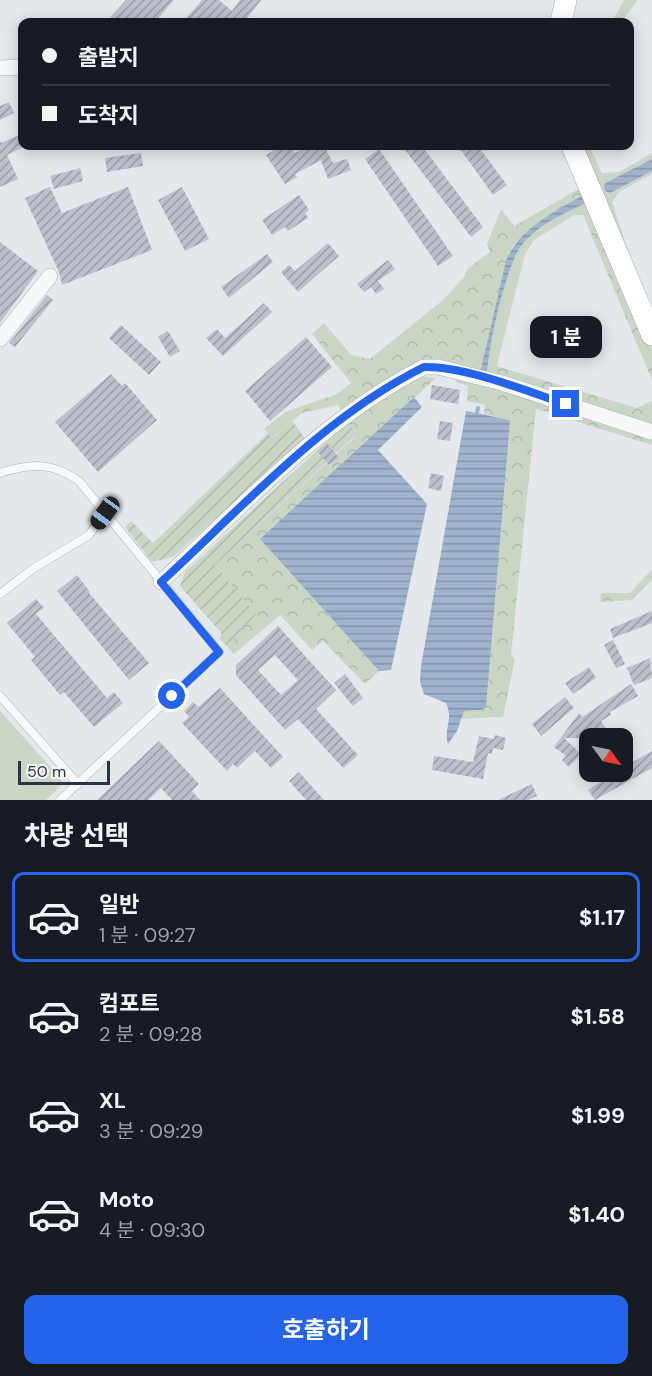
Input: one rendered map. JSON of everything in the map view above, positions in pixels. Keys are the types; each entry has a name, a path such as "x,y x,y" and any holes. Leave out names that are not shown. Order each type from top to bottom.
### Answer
{"main road":[{"path":"562,18 566,0"},
{"path":"574,150 652,335"}],"street":[{"path":"0,68 18,67"},
{"path":"0,339 50,276"},
{"path":"161,582 317,439 346,416 424,367 438,367 502,383 652,432"}],"lane":[{"path":"0,473 38,465 62,470 78,482 219,652 60,800"},
{"path":"0,594 34,568 88,535 105,513"},
{"path":"0,696 78,784"}],"green space":[{"path":"624,0 638,0 624,18 614,18"},
{"path":"582,150 591,150 602,173 619,172 652,153 652,159 607,182 610,193 652,171 652,174 619,192 612,202 630,257"},
{"path":"582,187 585,194 557,211 514,244 510,252 480,373 445,363 342,412 338,405 302,413 272,438 264,429 285,412 337,394 351,383 312,334 324,323 351,355 370,359 443,300 464,277 467,269 490,252 487,244 501,209 514,226"},
{"path":"588,202 652,349 652,380 583,215 574,215 573,209"},
{"path":"573,209 574,215 534,240 525,254 494,377 487,375 498,308 515,257 526,241 538,230"},
{"path":"496,366 637,408 652,401 652,428 494,377"},
{"path":"446,371 652,436 652,445 536,409 511,655 515,659 503,717 460,719 464,711 481,710 510,420 484,414 485,405 467,401 468,386 457,382"},
{"path":"420,376 436,378 260,539 379,671 365,684 323,641 312,650 280,615 234,654 227,646 255,614 215,565 356,436 348,422"},
{"path":"292,421 305,438 173,557 152,562 125,527 131,521 153,543 268,433 273,438"},
{"path":"348,422 356,435 215,565 256,614 227,646 219,638 222,634 180,586 185,572"},
{"path":"652,569 652,580 632,600 600,602 601,593 630,593"},
{"path":"0,711 62,780 61,786 46,800 0,800"}],"water":[{"path":"652,159 652,171 610,193 605,191 604,185 607,182"},
{"path":"585,194 588,202 536,231 516,255 499,307 487,375 480,373 506,261 512,249 529,230"},
{"path":"414,397 422,407 378,450 427,504 391,670 379,671 260,539"},
{"path":"466,411 510,420 486,707 481,710 464,711 457,731 448,744 449,714 446,703 424,694 420,682"}],"building":[{"path":"126,0 174,0 158,18 110,18"},
{"path":"202,0 219,0 232,11 240,0 261,0 247,18 186,18"},
{"path":"9,102 14,113 0,120 0,106"},
{"path":"18,136 18,150 7,155 18,179 0,187 0,141 1,143"},
{"path":"275,150 293,150 295,153 301,150 326,150 333,163 347,159 351,170 328,179 321,160 295,174 297,177 285,184 266,155"},
{"path":"380,150 453,256 438,266 365,159"},
{"path":"405,150 425,150 483,227 471,237"},
{"path":"461,150 481,150 507,185 493,195"},
{"path":"141,153 143,166 107,172 105,158"},
{"path":"80,168 83,181 54,189 50,176"},
{"path":"50,187 62,213 128,187 152,250 62,285 59,272 25,198"},
{"path":"182,187 209,239 185,251 158,200"},
{"path":"299,195 309,210 305,213 308,218 288,231 285,227 272,235 262,220"},
{"path":"0,242 38,271 0,323"},
{"path":"328,243 339,256 298,292 281,272 289,265 295,271"},
{"path":"267,254 273,262 229,298 221,287"},
{"path":"388,260 395,269 378,281 384,289 376,294 371,287 364,292 357,284"},
{"path":"47,295 53,300 15,347 9,343"},
{"path":"264,303 272,312 223,356 206,338 217,329 225,338"},
{"path":"121,325 161,362 149,375 109,338"},
{"path":"168,331 180,351 170,357 158,337"},
{"path":"306,337 332,367 270,421 245,391"},
{"path":"111,374 122,386 125,383 157,420 98,472 55,422"},
{"path":"432,385 460,390 458,404 430,399"},
{"path":"440,421 453,423 450,441 437,439"},
{"path":"327,443 339,458 329,465 317,451"},
{"path":"431,473 444,476 441,491 428,488"},
{"path":"77,575 89,593 149,663 129,680 57,591"},
{"path":"36,599 44,608 36,614 107,698 114,692 123,703 94,727 64,692 60,695 31,660 35,657 7,623"},
{"path":"652,611 652,623 613,638 610,629"},
{"path":"278,626 336,690 316,709 358,755 343,768 298,719 285,730 236,675 236,665","holes":["275,655 298,680 281,695 258,670"]},
{"path":"613,640 625,664 616,668 604,645"},
{"path":"650,658 652,678 634,685 627,668"},
{"path":"589,667 596,678 573,694 565,683"},
{"path":"345,674 363,698 353,706 334,683"},
{"path":"631,684 638,696 610,712 611,715 601,721 605,728 579,728 579,738 564,738 579,752 579,756 569,767 562,760 566,756 554,747 579,713 582,717"},
{"path":"220,688 283,757 271,768 255,751 237,768 233,764 227,771 182,723 189,717 184,711 193,702 198,707"},
{"path":"565,697 574,708 541,736 532,724"},
{"path":"495,735 506,738 503,750 493,748 492,754 488,753 483,779 432,770 434,756 473,762 479,736 494,739"},
{"path":"159,741 199,784 192,791 200,800 172,800 161,788 148,800 97,800"},
{"path":"652,751 652,768 633,779 633,762"},
{"path":"299,772 324,800 306,800 289,781"},
{"path":"601,782 627,782 595,800 588,790"},
{"path":"532,784 537,796 528,800 498,800"}],"waterway":[{"path":"477,413 478,408"}],"route":[{"path":"172,696 219,652 161,582 317,439 346,416 424,367 438,367 502,383 566,404"}]}
